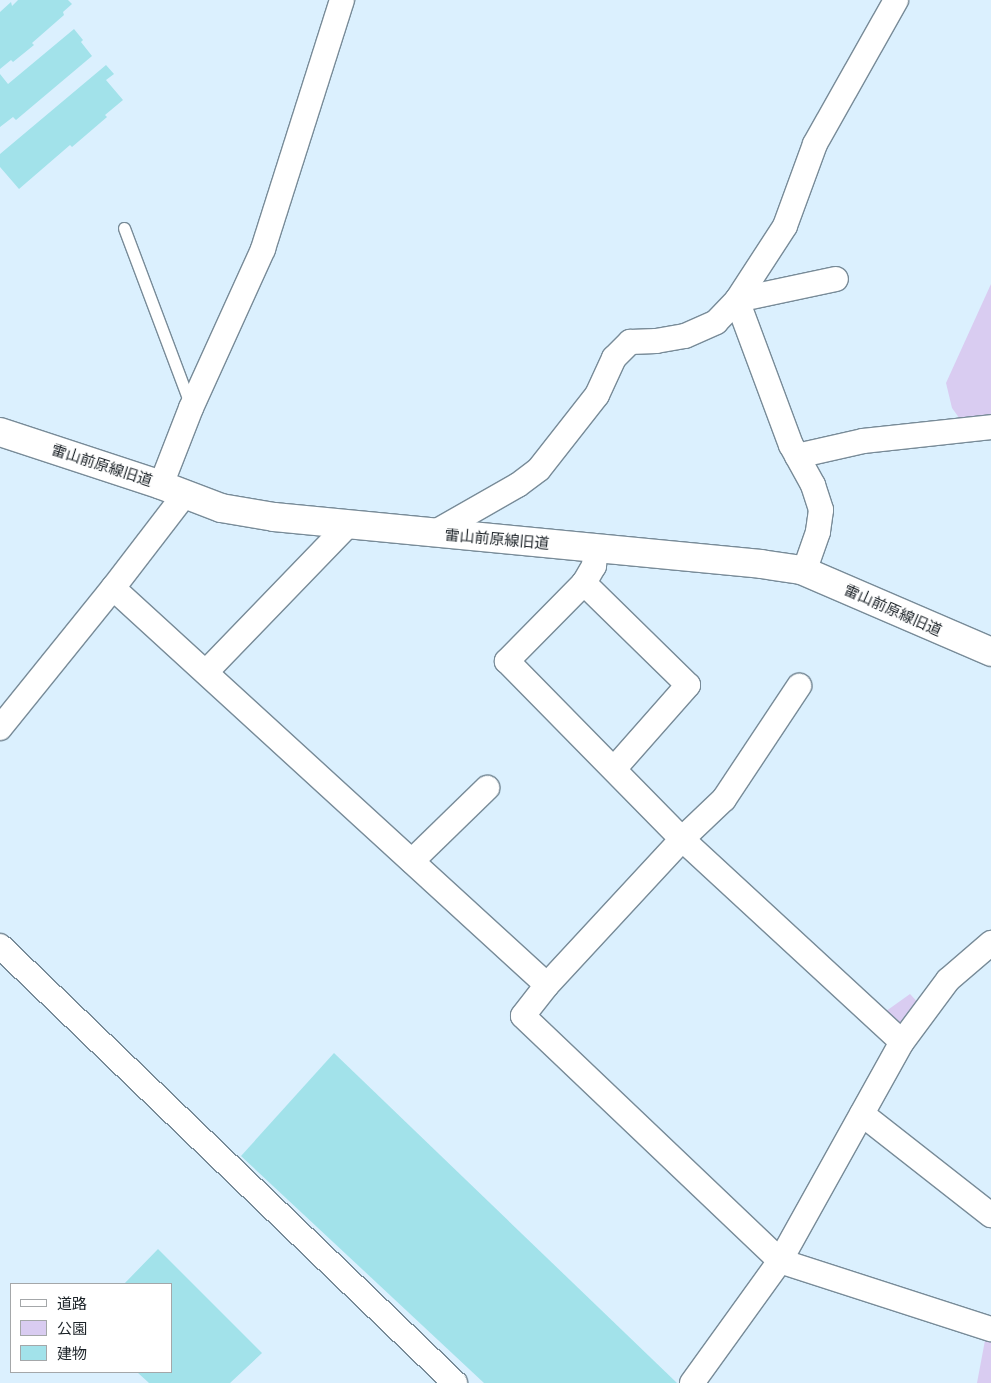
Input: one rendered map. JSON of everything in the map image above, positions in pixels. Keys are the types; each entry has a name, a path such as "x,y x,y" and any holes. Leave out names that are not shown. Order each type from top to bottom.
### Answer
{"street":[{"path":"0,728 113,588 173,489 191,408 263,249 342,0"},
{"path":"432,534 518,485 539,469 597,395 614,358 630,342 656,341 685,336 716,322 737,300 785,226 815,144 896,0"},
{"path":"737,300 836,279"},
{"path":"737,300 791,445 813,485 822,510 818,532 804,572"},
{"path":"797,456 863,441 991,427"},
{"name":"雷山前原線旧道","path":"0,432 173,489 222,508 274,517 432,534 761,564 804,572 991,652"},
{"path":"206,672 348,525"},
{"path":"596,548 594,566 584,583 507,660 682,839 902,1042"},
{"path":"584,583 688,685 614,769"},
{"path":"113,588 547,985"},
{"path":"800,686 724,799 682,839 547,985 523,1016 780,1261 985,1322"},
{"path":"412,861 487,788"},
{"path":"692,1383 780,1261 902,1042 948,980 991,943"},
{"path":"0,946 455,1383"},
{"path":"862,1114 991,1215"}],"lane":[{"path":"124,228 191,408"}],"green space":[{"path":"991,284 991,436 965,426 952,408 946,383"},
{"path":"910,994 922,1007 901,1033 882,1014"},
{"path":"986,1335 991,1337 991,1383 977,1383"}],"building":[{"path":"18,0 68,0 72,4 63,12 64,15 32,43 34,45 13,62 11,60 0,69 0,12 11,2 12,6"},
{"path":"74,29 92,56 16,120 13,117 0,127 0,74 8,84"},
{"path":"106,65 114,74 106,80 123,100 105,115 107,117 72,147 70,145 19,189 0,167 0,154"},
{"path":"334,1053 677,1383 484,1383 241,1156"},
{"path":"158,1249 262,1353 230,1383 149,1383 138,1373 172,1373 172,1283 125,1283"}]}
